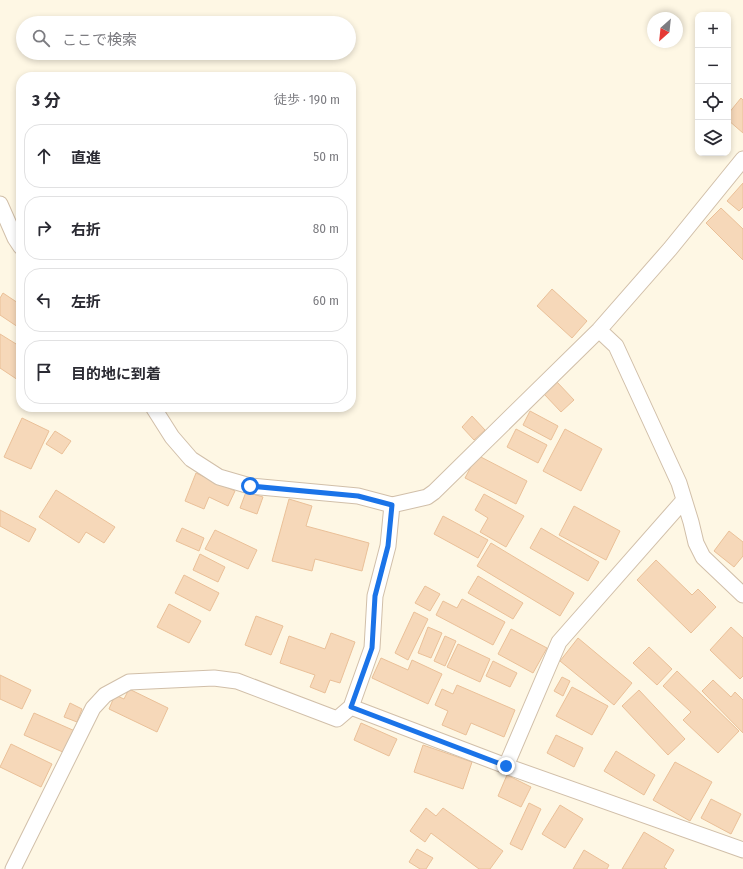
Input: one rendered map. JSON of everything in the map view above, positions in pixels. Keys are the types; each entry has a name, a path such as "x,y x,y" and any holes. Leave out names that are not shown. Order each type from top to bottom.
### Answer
{"street":[{"path":"156,412 172,436 191,459 219,477 250,486 358,496 392,505 427,497 434,492 599,330 670,249 743,159"},
{"path":"0,204 16,240"},
{"path":"599,330 616,346 679,483 696,543 703,557 743,595"},
{"path":"506,766 559,642 684,500"},
{"path":"13,869 94,708 105,695 129,682 214,678 237,681 337,719 351,707 372,648 375,596 388,546 392,505"},
{"path":"351,707 506,766 743,850"}],"building":[{"path":"741,98 743,100 743,133 731,123 731,110"},
{"path":"743,183 743,207 739,211 727,201"},
{"path":"721,208 743,229 743,260 706,223"},
{"path":"552,289 587,321 572,338 537,306"},
{"path":"3,293 16,302 16,326 0,315 0,298"},
{"path":"0,334 16,344 16,379 0,368"},
{"path":"557,382 574,400 561,412 544,394"},
{"path":"530,411 558,426 551,440 523,425"},
{"path":"472,416 485,430 474,440 462,427"},
{"path":"22,418 49,431 31,469 4,457"},
{"path":"516,429 547,445 538,463 507,447"},
{"path":"565,429 602,449 581,491 543,471"},
{"path":"55,431 71,441 62,454 46,444"},
{"path":"477,455 527,481 516,504 465,478"},
{"path":"196,473 235,491 228,506 209,497 204,509 185,501"},
{"path":"56,490 115,527 104,543 86,532 79,543 39,517"},
{"path":"246,492 263,497 257,514 240,508"},
{"path":"484,494 524,516 506,547 480,532 488,518 475,510"},
{"path":"289,499 312,506 306,526 369,543 362,571 315,559 312,571 272,561"},
{"path":"574,506 620,531 606,560 559,535"},
{"path":"0,510 36,529 29,542 0,526"},
{"path":"443,516 488,540 478,558 434,534"},
{"path":"182,528 204,538 199,551 176,541"},
{"path":"541,528 599,562 588,581 530,548"},
{"path":"215,530 257,550 248,569 205,549"},
{"path":"729,531 743,542 743,556 734,567 714,551"},
{"path":"491,543 574,593 560,616 477,566"},
{"path":"200,554 225,567 218,582 193,570"},
{"path":"656,560 692,595 698,589 716,607 691,633 637,580"},
{"path":"184,575 219,593 210,611 175,593"},
{"path":"478,576 523,603 513,619 468,593"},
{"path":"425,586 440,594 430,611 415,603"},
{"path":"462,599 505,622 493,645 436,615 443,601 457,608"},
{"path":"169,604 201,621 189,643 157,627"},
{"path":"414,612 428,619 408,660 395,653"},
{"path":"256,616 283,626 271,655 245,645"},
{"path":"428,627 442,633 431,658 418,653"},
{"path":"731,627 743,638 743,676 740,679 710,650"},
{"path":"511,629 547,648 533,673 498,654"},
{"path":"331,633 355,642 340,683 330,680 325,693 310,687 315,675 280,663 289,636 325,649"},
{"path":"445,636 456,641 445,666 434,661"},
{"path":"578,638 632,683 614,705 560,661"},
{"path":"458,644 490,659 480,682 447,667"},
{"path":"649,647 672,669 657,685 633,663"},
{"path":"381,658 408,670 412,660 442,674 428,704 372,678"},
{"path":"493,661 517,673 510,687 486,676"},
{"path":"677,671 739,731 718,753 683,720 691,712 663,686"},
{"path":"0,675 31,690 22,709 0,699"},
{"path":"562,677 570,681 563,696 554,691"},
{"path":"713,680 731,697 735,692 743,700 743,733 702,691"},
{"path":"457,685 515,710 504,737 471,723 466,735 442,725 448,711 435,705 442,689 453,694"},
{"path":"572,687 608,706 592,735 556,716"},
{"path":"129,689 168,708 157,732 109,709 115,695 124,699"},
{"path":"639,690 685,739 668,755 622,706"},
{"path":"70,703 82,709 77,722 64,717"},
{"path":"34,713 75,731 65,753 24,735"},
{"path":"361,723 397,739 389,756 354,740"},
{"path":"556,735 583,748 574,767 547,753"},
{"path":"11,744 52,764 41,787 0,767"},
{"path":"423,745 472,762 463,789 414,772"},
{"path":"616,751 655,775 644,795 604,771"},
{"path":"675,762 712,782 690,821 653,800"},
{"path":"507,775 531,787 521,807 498,796"},
{"path":"711,799 741,814 731,834 701,818"},
{"path":"529,803 541,809 522,850 510,844"},
{"path":"560,805 583,819 565,848 542,834"},
{"path":"426,808 436,816 443,808 503,851 490,869 479,869 431,833 425,842 410,831"},
{"path":"644,832 674,850 664,867 667,869 622,869"},
{"path":"417,849 433,858 426,869 420,869 409,862"},
{"path":"584,850 609,865 607,869 573,869"}],"route":[{"path":"250,486 358,496 392,505 388,546 375,596 372,648 351,707 506,766"}]}
